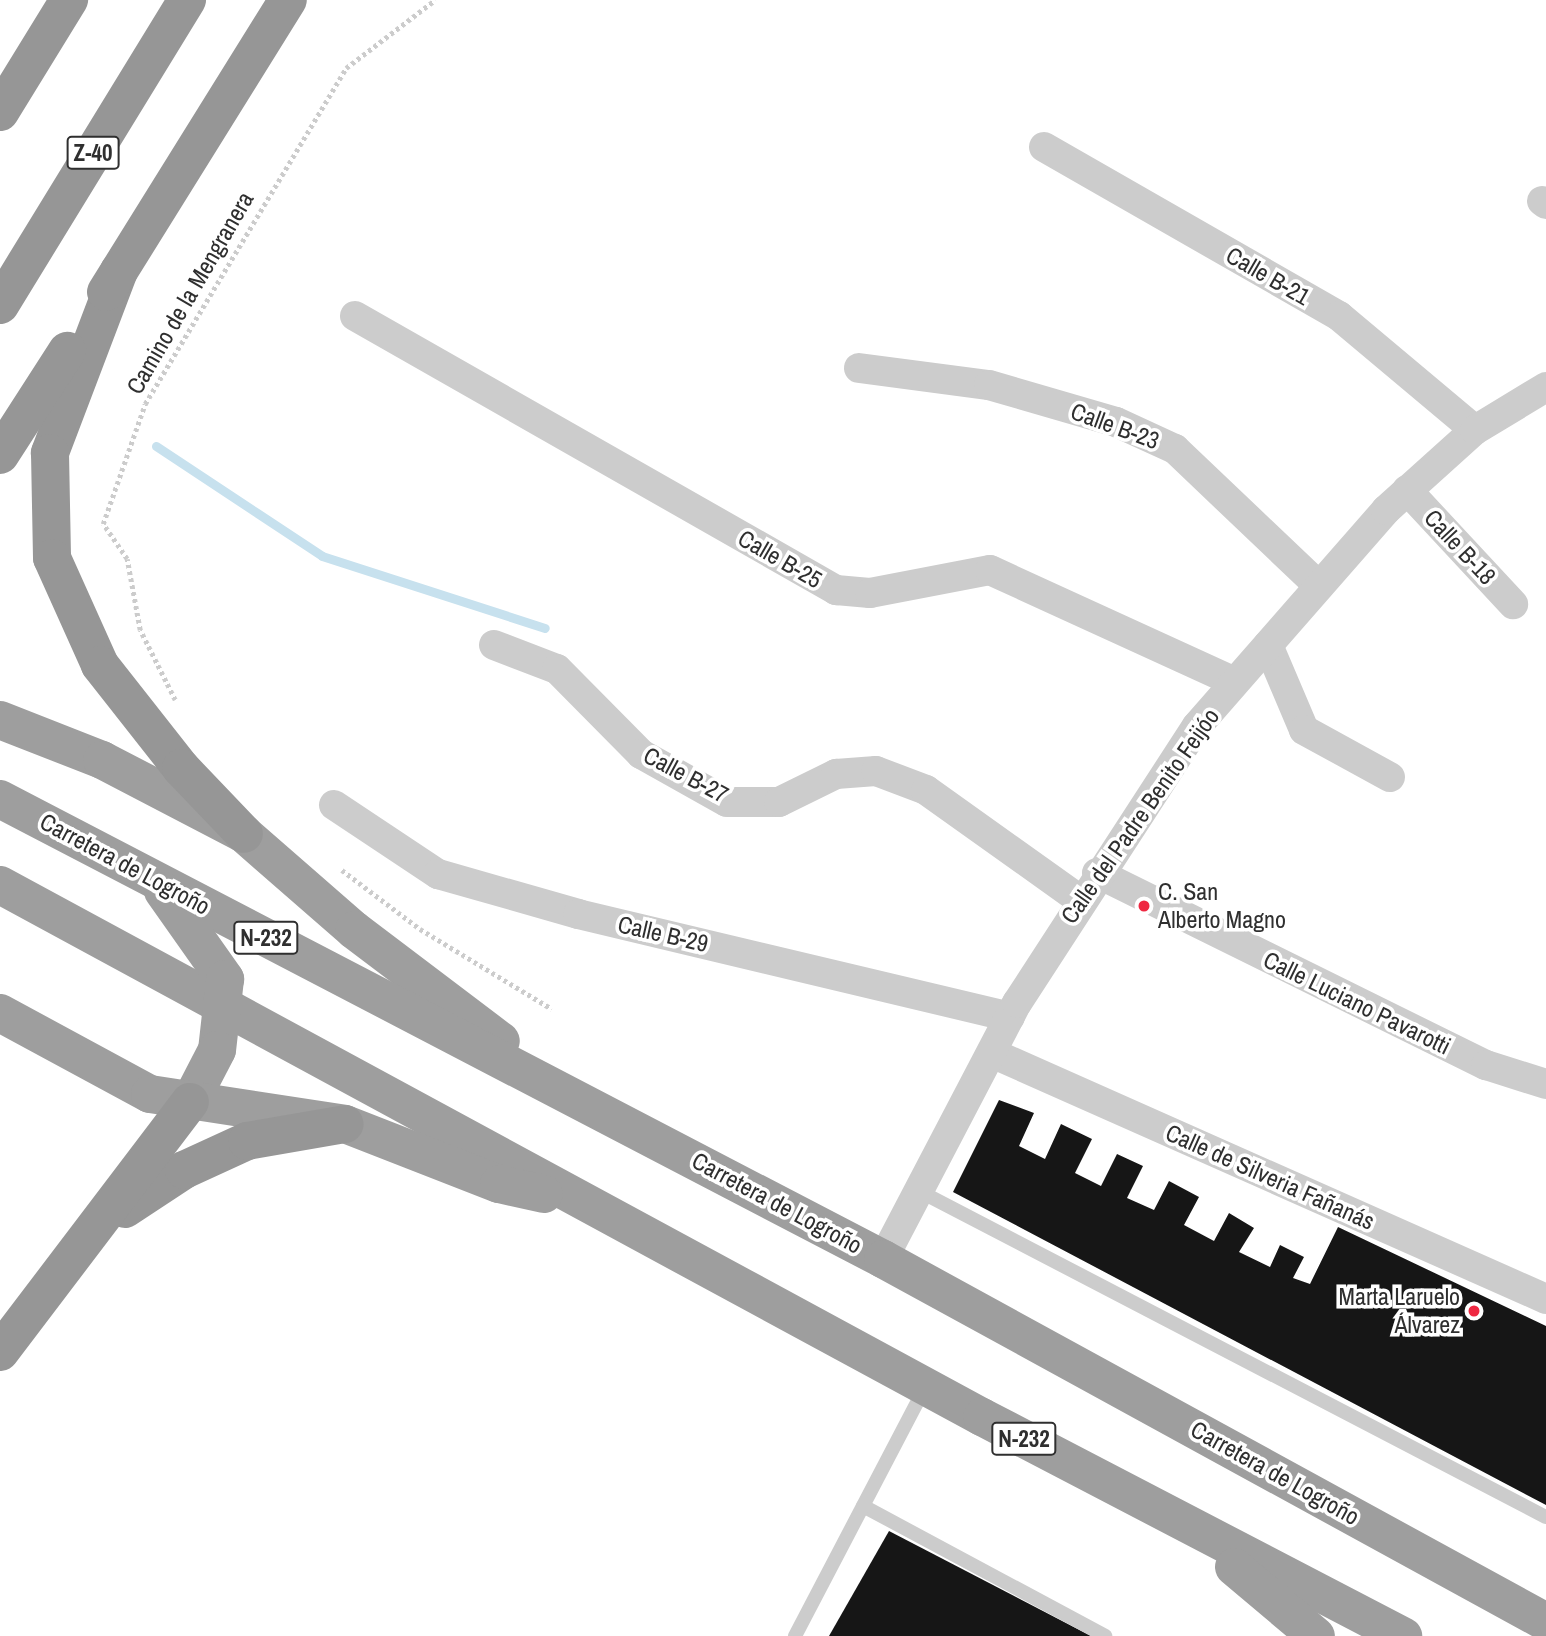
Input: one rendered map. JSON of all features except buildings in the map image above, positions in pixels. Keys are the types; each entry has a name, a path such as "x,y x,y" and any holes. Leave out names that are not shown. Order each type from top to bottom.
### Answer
{"highway":[{"path":"0,112 69,0"},
{"name":"Z-40","path":"0,305 187,0"},
{"path":"0,455 120,271 288,0"},
{"path":"120,271 50,453 51,558 100,665 181,768 244,834 354,930 486,1025 533,1075"},
{"path":"0,720 102,760 244,834"},
{"name":"Carretera de Logroño","path":"0,799 883,1259 1545,1624"},
{"path":"0,1352 96,1231 190,1102 217,1050 225,1005 218,962 156,881"},
{"name":"N-232","path":"0,884 926,1386 1403,1636"},
{"path":"0,1013 128,1086 190,1102 345,1124 499,1184 597,1207"},
{"path":"96,1231 218,1153 280,1132 345,1124"},
{"path":"1178,1520 1316,1636"}],"street":[{"name":"Calle B-21","path":"1044,147 1339,316 1475,430"},
{"name":"Calle B-25","path":"355,316 836,590 870,593 990,570 1235,682"},
{"name":"Calle B-23","path":"859,368 989,386 1116,422 1175,449 1319,586"},
{"name":"Calle del Padre Benito Feijóo","path":"883,1259 923,1193 1010,1017 1080,900 1235,682 1407,490 1475,430 1546,387"},
{"name":"Calle B-18","path":"1407,490 1513,604"},
{"name":"Calle B-27","path":"494,645 557,669 641,754 727,802 779,802 836,774 876,771 926,790 1080,900"},
{"path":"1268,645 1304,730 1390,777"},
{"name":"Calle B-29","path":"334,805 438,874 1010,1017"},
{"name":"Calle Luciano Pavarotti","path":"1097,873 1486,1065 1546,1084"},
{"name":"Calle de Silveria Fañanás","path":"994,1054 1546,1299"}],"lane":[{"path":"923,1193 1546,1517"},
{"path":"795,1636 926,1386"},
{"path":"863,1506 1105,1636"}],"path":[{"name":"Camino de la Mengranera","path":"179,706 139,630 127,559 103,524 145,404 346,68 435,0"},
{"path":"332,863 420,929 552,1009"}],"waterway":[{"path":"156,446 322,556 545,628"}],"place":[{"name":"C. San Alberto Magno","path":"1144,906"},
{"name":"Marta Laruelo Álvarez","path":"1474,1311"}]}
